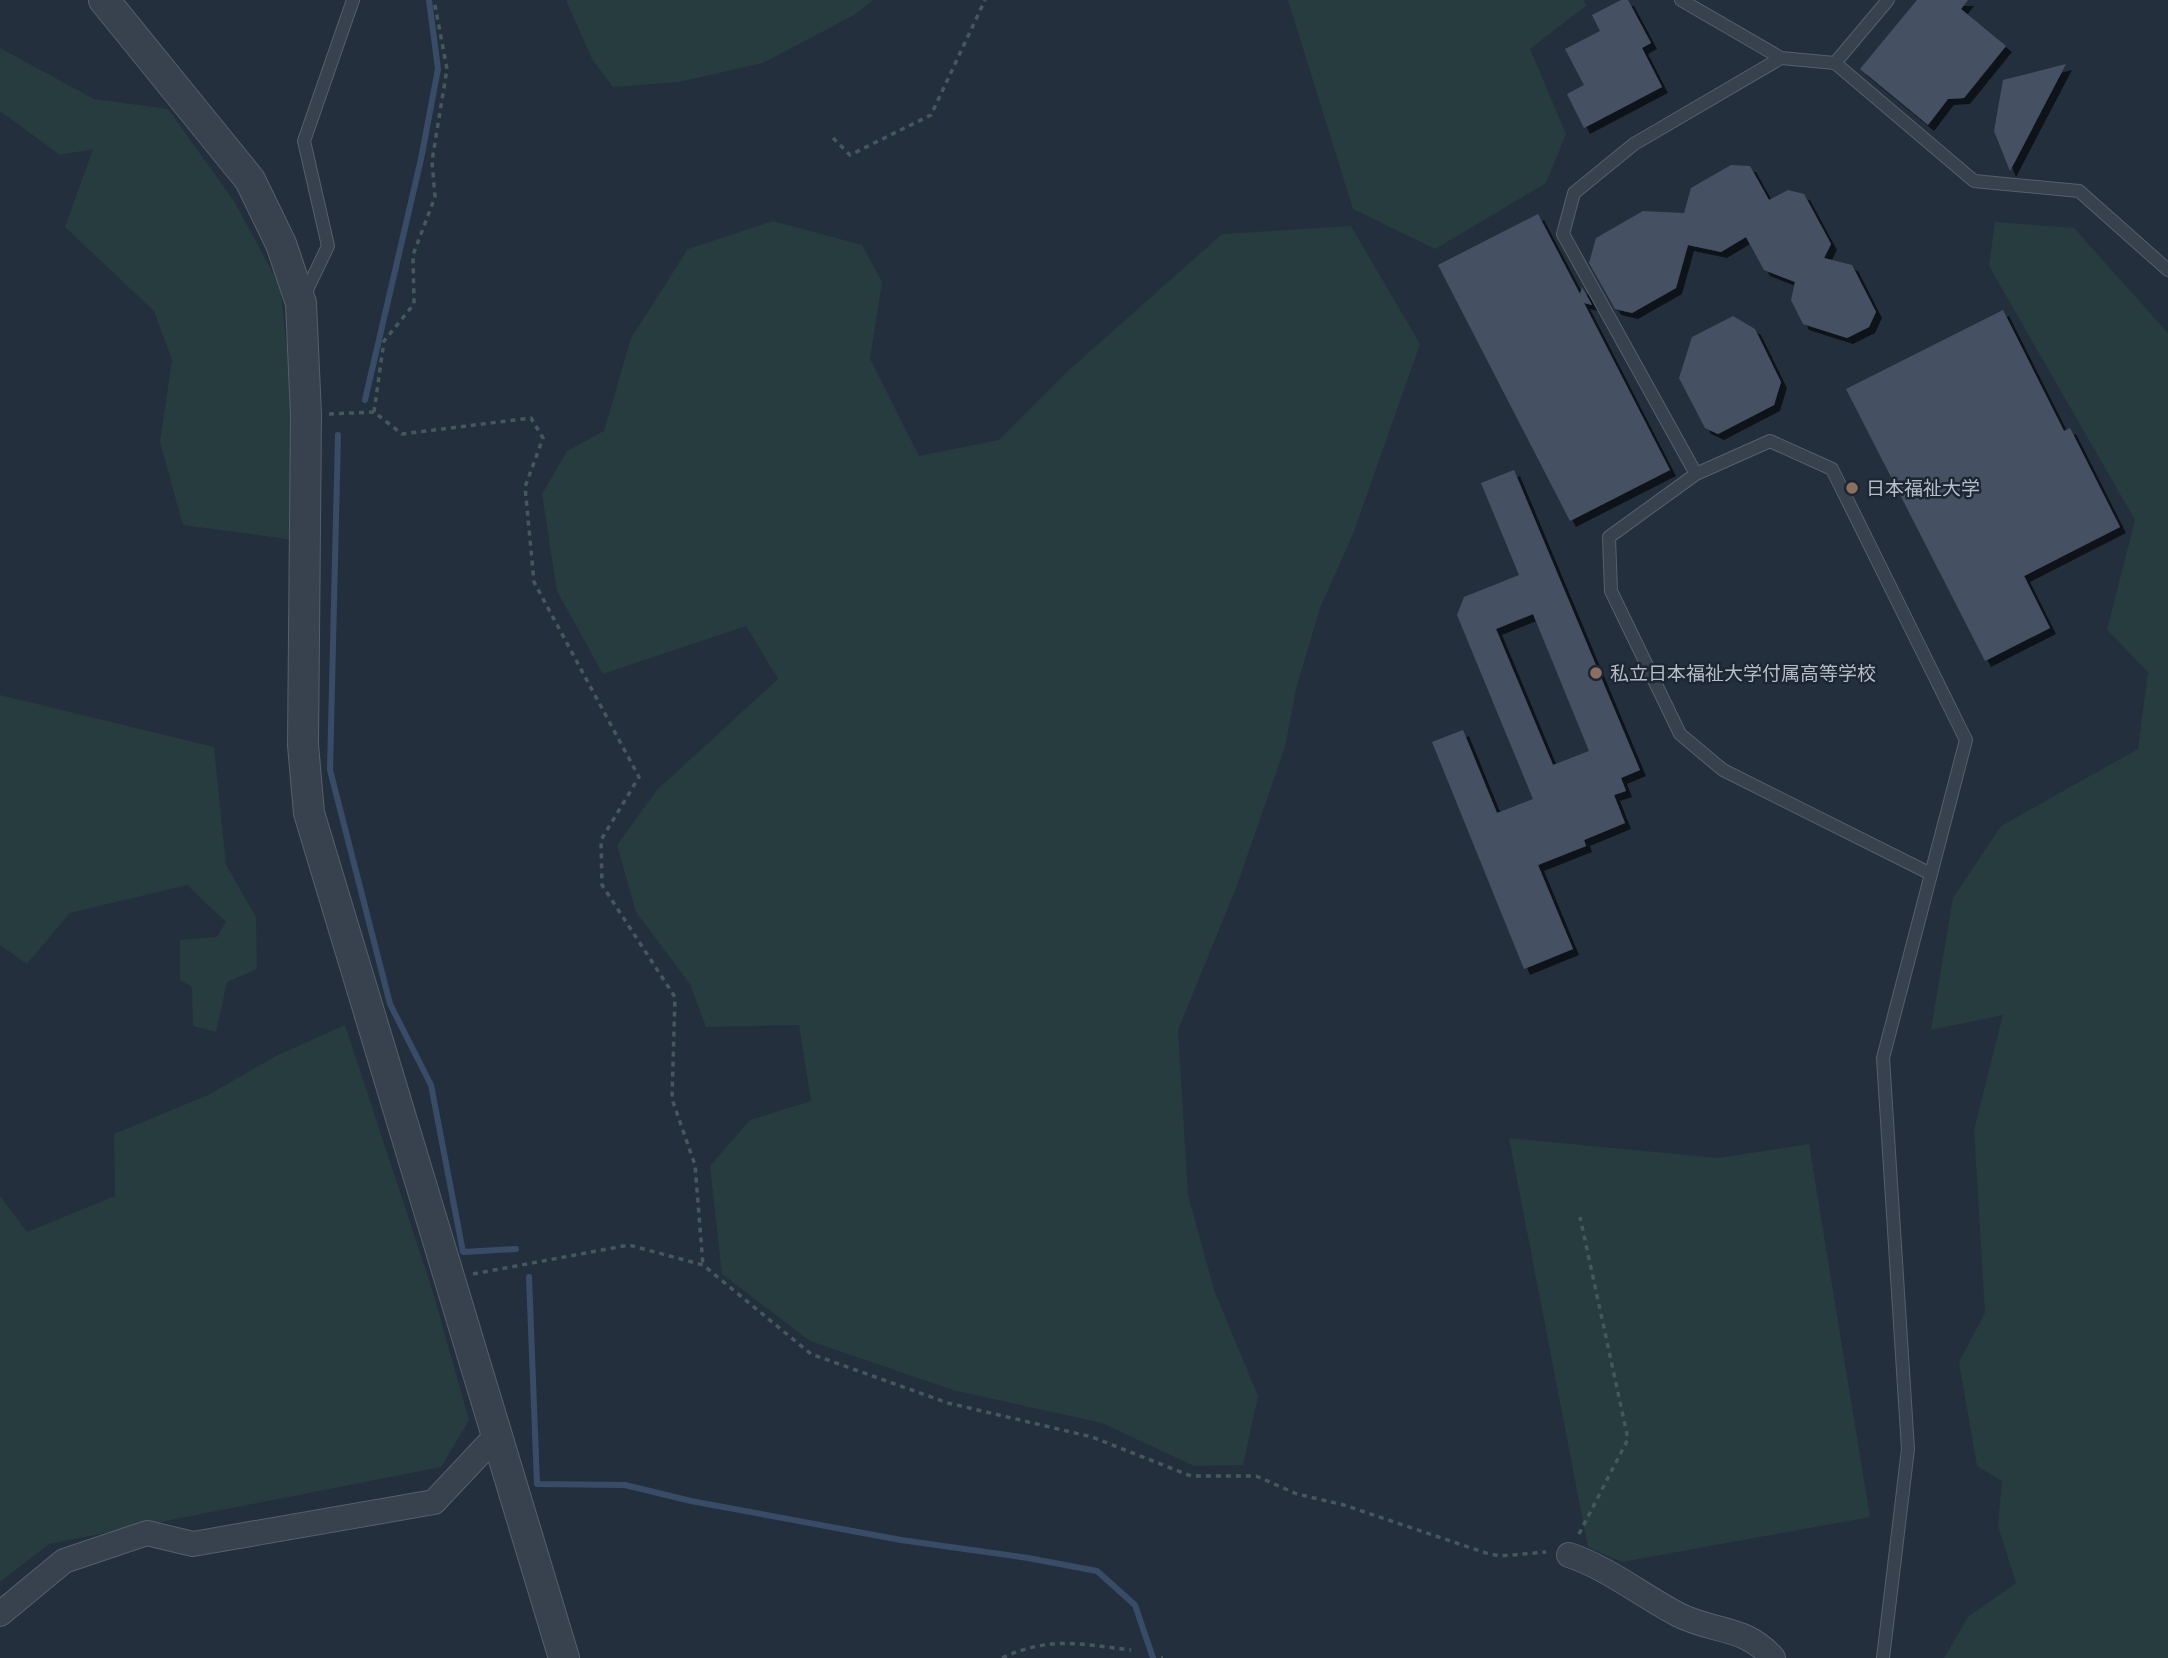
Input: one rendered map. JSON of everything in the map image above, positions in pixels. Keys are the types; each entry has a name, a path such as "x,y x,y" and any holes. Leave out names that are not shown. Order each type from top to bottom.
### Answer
{"street":[{"path":"104,0 250,180 281,244 301,303 306,415 303,745 309,813 564,1658"},
{"path":"0,1614 64,1561 147,1533 193,1544 434,1502 496,1436"},
{"path":"1569,1555 1598,1567 1680,1615 1752,1638 1773,1658"}],"lane":[{"path":"301,303 328,246 304,141 353,0"},
{"path":"1681,0 1781,58 1835,63 1974,181 2079,191 2168,270"},
{"path":"1835,63 1888,0"},
{"path":"1696,474 1563,234 1574,192 1624,152 1781,58"},
{"path":"1883,1658 1908,1449 1883,1058 1929,873 1966,740 1832,469 1770,441 1696,474 1609,537 1611,591 1680,734 1723,770 1929,873"}],"path":[{"path":"374,412 384,341 414,303 413,255 435,197 432,161 447,69 435,0"},
{"path":"833,138 850,155 931,115 985,0"},
{"path":"306,415 374,412 401,434 531,418 543,438 525,487 534,582 639,777 601,840 602,885 675,997 672,1099 695,1165 703,1265"},
{"path":"448,1278 629,1245 703,1265 811,1354 948,1403 1092,1437 1191,1476 1256,1476 1297,1494 1343,1505 1486,1553 1500,1556 1539,1552 1569,1555 1628,1439 1580,1217"},
{"path":"1002,1658 1024,1648 1055,1642 1131,1650"}],"green space":[{"path":"566,0 873,0 854,15 763,63 679,82 613,87 592,59"},
{"path":"1288,0 1583,0 1587,5 1530,49 1566,134 1546,183 1435,249 1353,209"},
{"path":"0,48 94,99 168,109 234,201 280,286 290,376 294,540 183,525 160,442 172,360 154,311 65,227 93,149 60,155 0,111"},
{"path":"773,221 862,245 882,282 870,359 919,456 999,440 1068,371 1222,234 1351,226 1420,344 1353,534 1320,608 1296,689 1285,747 1236,888 1178,1030 1188,1195 1214,1290 1258,1396 1243,1465 1194,1466 1102,1423 953,1390 810,1341 722,1274 710,1166 750,1120 811,1101 799,1025 706,1027 690,984 636,912 617,845 657,790 778,679 746,626 603,674 557,591 542,494 567,451 604,431 631,338 688,249"},
{"path":"1995,222 2074,228 2168,333 2168,1658 1944,1658 1968,1617 2016,1583 1998,1526 2002,1481 1977,1466 1959,1362 1985,1313 1974,1130 2003,1015 1931,1030 1953,898 2001,826 2138,749 2148,672 2107,630 2135,520 1989,266"},
{"path":"0,695 214,747 226,865 256,917 257,969 227,982 216,1032 193,1026 192,987 180,980 180,940 217,937 226,922 187,885 70,913 27,964 0,945"},
{"path":"345,1025 432,1289 469,1420 441,1467 49,1544 0,1582 0,1196 27,1232 115,1196 114,1134 208,1095 276,1056"},
{"path":"1509,1138 1718,1158 1809,1144 1870,1517 1622,1562 1588,1547"}],"building":[{"path":"1621,0 1628,0 1651,43 1642,48 1662,87 1584,128 1567,94 1584,85 1565,49 1600,31 1592,15"},
{"path":"1917,0 1968,0 1961,9 2006,46 1964,98 1948,99 1928,125 1860,69"},
{"path":"2066,64 2010,171 1994,131 2003,80"},
{"path":"1731,165 1750,166 1769,200 1788,190 1804,194 1831,244 1824,258 1852,265 1876,312 1869,327 1847,338 1803,324 1791,300 1795,282 1764,270 1746,237 1721,252 1688,245 1676,288 1632,313 1615,309 1589,263 1596,238 1643,211 1684,213 1691,188"},
{"path":"1538,214 1580,294 1582,287 1592,305 1584,303 1670,470 1570,521 1438,265"},
{"path":"2003,310 2064,431 2070,428 2120,527 2024,576 2050,628 1985,661 1846,389"},
{"path":"1733,316 1755,329 1781,382 1774,405 1718,434 1705,428 1679,378 1692,337"},
{"path":"1514,470 1640,770 1621,778 1626,791 1614,795 1625,823 1584,840 1586,846 1538,865 1573,949 1524,969 1432,742 1463,730 1497,813 1533,799 1457,615 1464,597 1519,575 1481,483","holes":["1533,614 1589,751 1553,765 1496,629"]}],"waterway":[{"path":"365,400 421,159 438,69 429,0"},
{"path":"338,435 330,770 390,1004 431,1085 463,1252 516,1249"},
{"path":"529,1277 537,1484 625,1485 691,1501 901,1540 1097,1571 1135,1605 1153,1658"}],"place":[{"name":"日本福祉大学","path":"1852,488"},
{"name":"私立日本福祉大学付属高等学校","path":"1596,673"}]}
